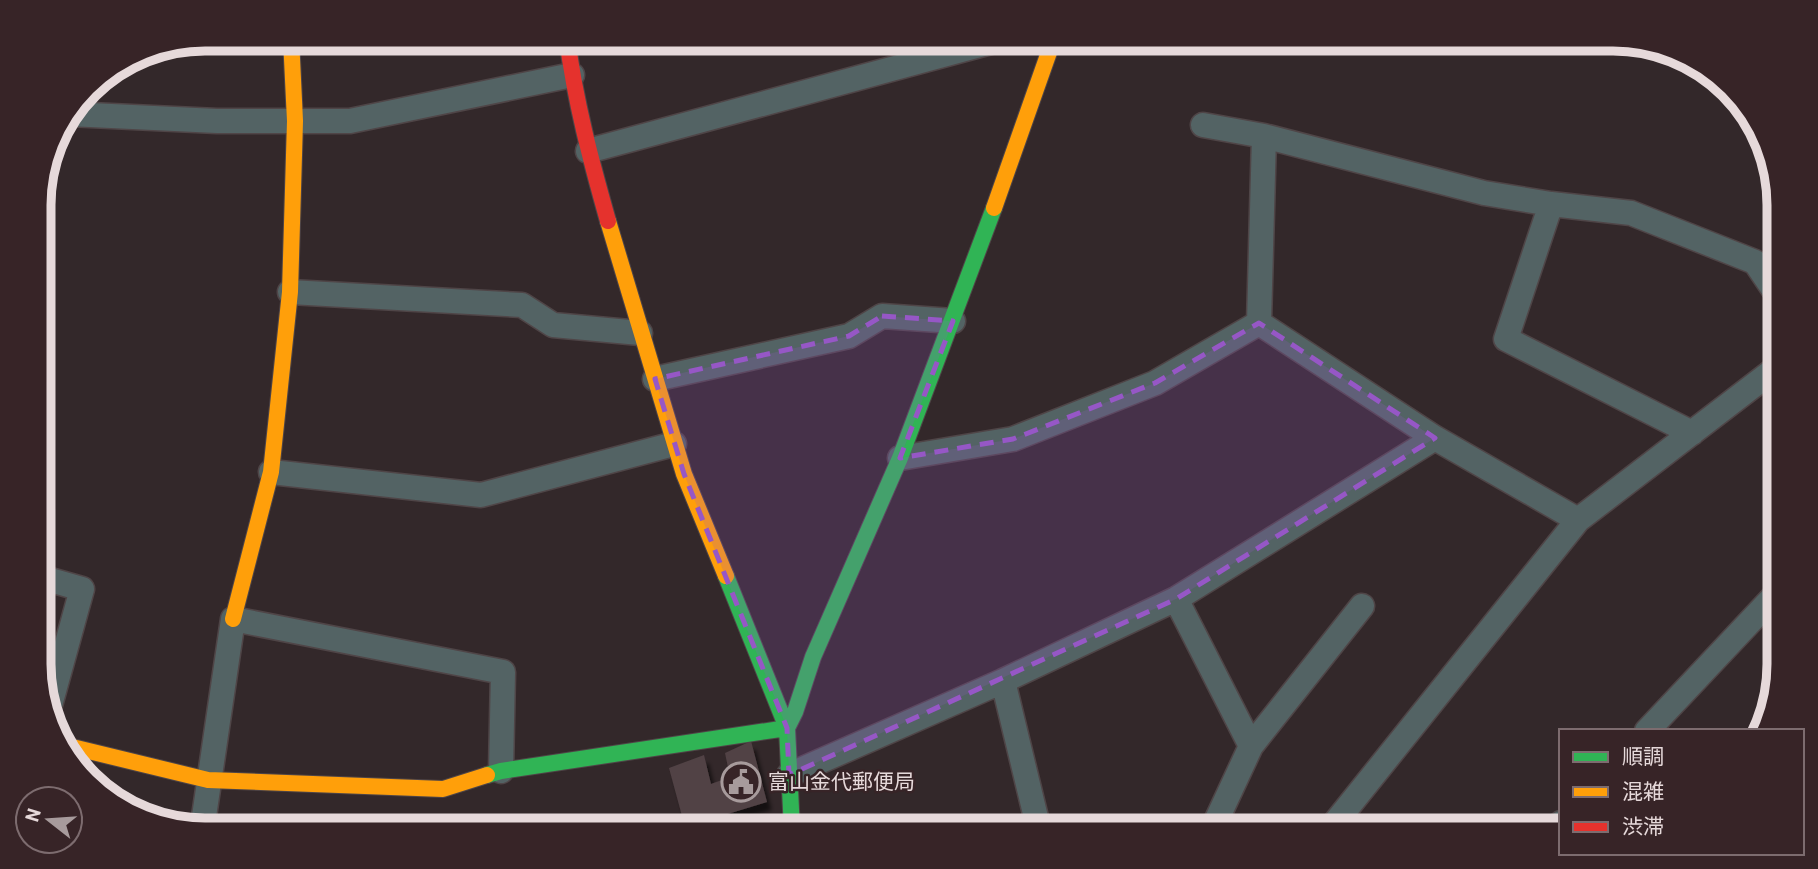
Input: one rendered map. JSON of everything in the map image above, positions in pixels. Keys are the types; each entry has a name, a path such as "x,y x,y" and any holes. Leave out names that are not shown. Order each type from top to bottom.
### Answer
{"street":[{"path":"203,818 233,619 271,472 290,292 295,121 292,51"},
{"path":"569,51 588,151 674,444 787,728 791,818"},
{"path":"588,151 958,51"},
{"path":"787,728 813,657 900,458 953,321 1049,51"},
{"path":"80,115 217,121 350,121 572,75"},
{"path":"1203,125 1264,136 1485,193 1631,213 1755,262 1767,280"},
{"path":"1259,323 1264,136"},
{"path":"1551,204 1506,339 1692,433"},
{"path":"290,292 522,305 553,325 640,333"},
{"path":"654,379 849,335 882,316 953,321"},
{"path":"900,458 1013,439 1155,383 1259,323"},
{"path":"1259,323 1435,438 1578,520"},
{"path":"1342,818 1578,520 1767,375"},
{"path":"789,775 1003,681 1176,599 1435,438"},
{"path":"271,472 481,495 674,444"},
{"path":"51,580 82,589 54,692"},
{"path":"1176,599 1251,746"},
{"path":"1649,729 1767,604"},
{"path":"1218,818 1251,746 1362,606"},
{"path":"233,619 503,672 501,771"},
{"path":"1003,681 1036,818"},
{"path":"75,748 208,780 443,789 501,771 787,728"}],"highlighted area":[{"path":"882,316 953,321 900,458 1013,439 1155,383 1259,323 1435,438 1176,599 789,775 787,728 684,474 655,379 849,336"}],"building":[{"path":"751,741 767,802 715,818 683,818 669,768 704,755 711,784 730,777 725,753"}],"traffic: fast":[{"path":"791,818 787,728 813,657 900,458 994,208"},
{"path":"487,775 787,728 726,576"}],"traffic: slow":[{"path":"233,619 271,472 290,292 295,121 292,51"},
{"path":"994,208 1049,51"},
{"path":"608,221 684,474 726,576"},
{"path":"75,748 208,780 443,789 487,775"}],"traffic: jam":[{"path":"569,51 584,131 608,221"}],"place":[{"name":"富山金代郵便局","path":"741,782"}]}
